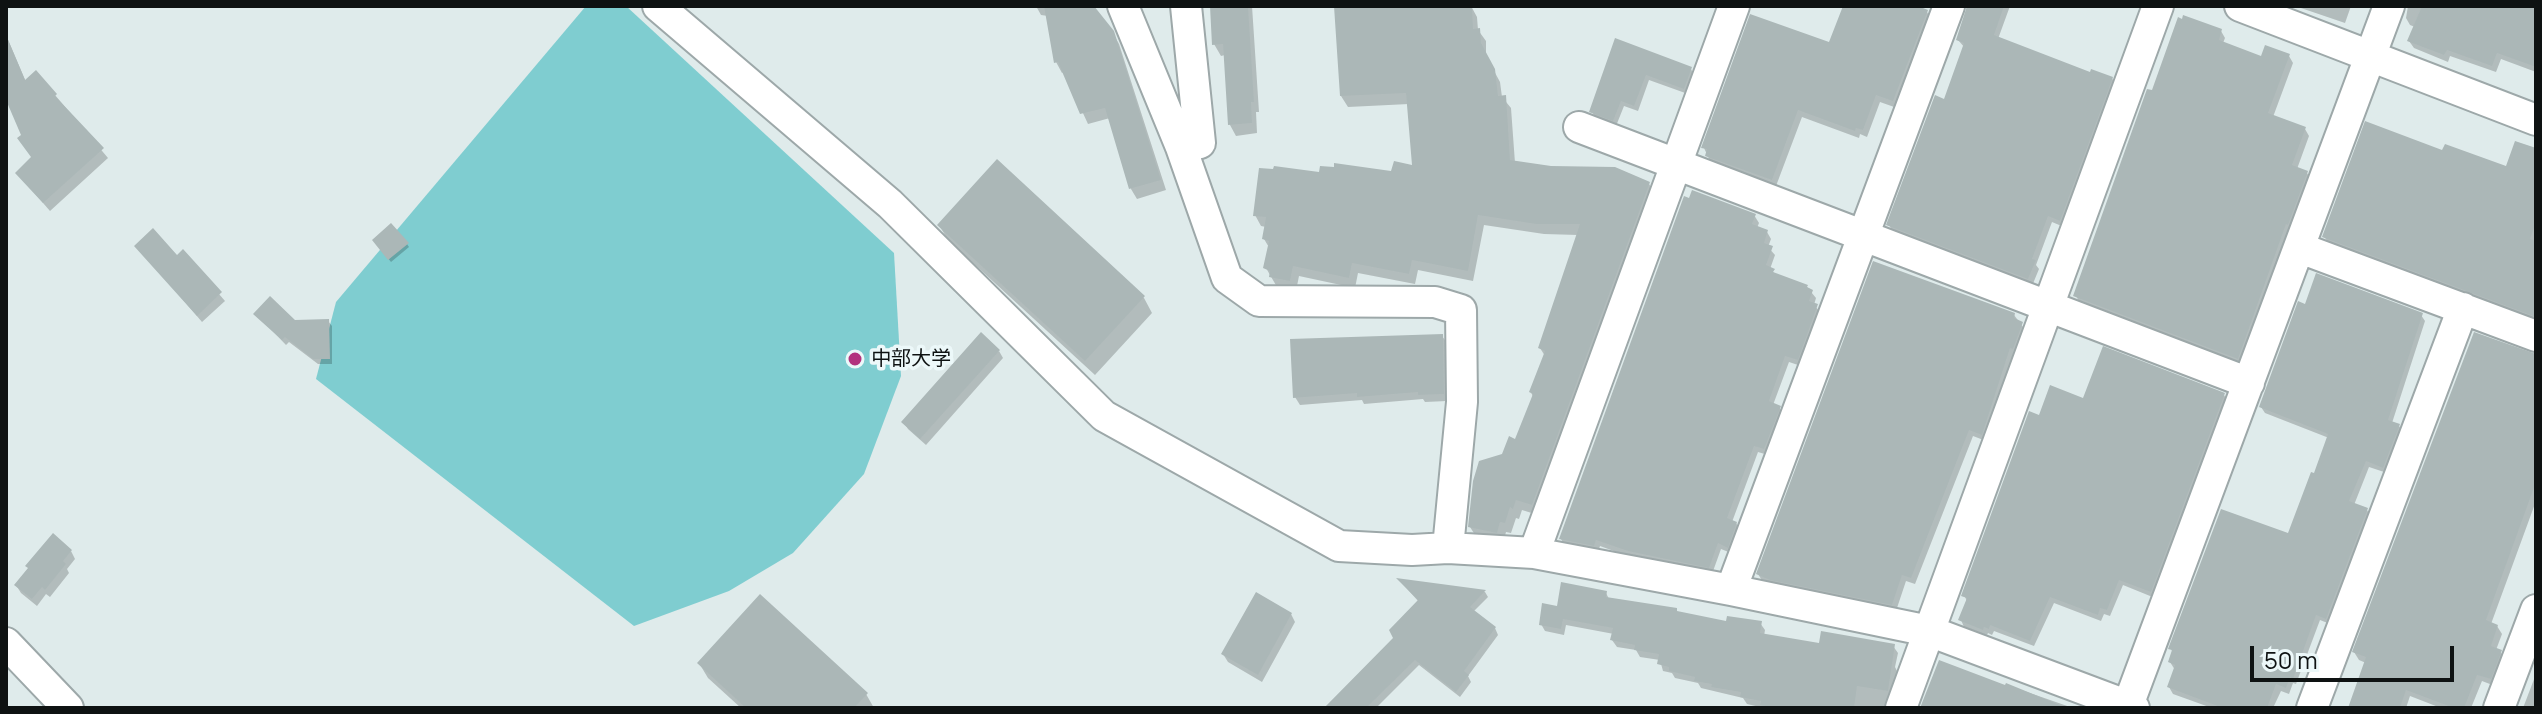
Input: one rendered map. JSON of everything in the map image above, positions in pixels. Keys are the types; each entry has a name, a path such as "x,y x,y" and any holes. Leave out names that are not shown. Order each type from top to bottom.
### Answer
{"street":[{"path":"658,6 890,204 1104,416 1339,546 1534,553 1731,590 1929,631 2130,707 2389,6"},
{"path":"1123,6 1181,147 1227,278 1259,301 1435,302 1461,310 1462,402 1448,548"},
{"path":"1181,147 1200,143 1186,6"},
{"path":"1534,553 1734,6"},
{"path":"1731,590 1949,6"},
{"path":"1901,708 2158,6"},
{"path":"2240,6 2536,120"},
{"path":"1579,127 2249,383"},
{"path":"2300,248 2536,336"},
{"path":"2312,708 2463,308"},
{"path":"2499,708 2536,610"},
{"path":"6,643 68,708"}],"shaded area":[{"path":"586,6 626,6 894,253 901,376 864,474 793,553 729,591 634,626 316,379 336,302"}],"building":[{"path":"1044,6 1094,6 1114,31 1161,180 1129,189 1105,108 1080,114 1058,62 1054,63"},
{"path":"1210,6 1248,6 1254,102 1251,102 1252,123 1228,125 1223,44 1212,45"},
{"path":"1334,6 1472,6 1473,29 1480,28 1481,43 1495,69 1498,96 1506,95 1510,160 1551,166 1615,167 1650,182 1532,505 1516,500 1505,523 1500,522 1497,533 1468,527 1473,481 1479,461 1502,454 1509,436 1515,439 1533,394 1529,392 1545,351 1538,348 1580,224 1536,224 1478,215 1468,271 1412,260 1409,274 1352,263 1349,278 1293,266 1290,281 1269,277 1270,271 1263,268 1269,241 1262,239 1266,217 1253,216 1259,168 1273,169 1274,166 1319,172 1320,166 1334,167 1334,163 1391,171 1394,161 1412,165 1406,93 1340,96"},
{"path":"1843,6 1918,6 1928,10 1893,101 1876,95 1863,130 1856,128 1855,131 1798,110 1772,180 1705,156 1707,149 1701,148 1750,14 1829,42"},
{"path":"1967,6 2004,6 1994,35 2090,72 2091,69 2113,77 2060,221 2048,216 2028,279 1886,225 1935,95 1944,99 1964,43 1956,40"},
{"path":"2422,6 2536,6 2536,67 2497,53 2492,66 2447,50 2444,55 2407,41"},
{"path":"2183,15 2222,29 2219,40 2261,56 2265,45 2290,54 2268,113 2306,127 2292,165 2308,171 2238,359 2073,296 2147,89 2152,90 2178,17 2182,19"},
{"path":"6,35 25,80 36,70 57,94 55,96 104,148 43,203 15,173 31,157 17,138 21,135 6,100"},
{"path":"1615,38 1692,67 1684,89 1646,75 1634,106 1621,101 1613,121 1589,112"},
{"path":"2365,121 2442,150 2445,144 2506,166 2515,141 2536,148 2536,222 2530,239 2536,241 2536,317 2322,237"},
{"path":"997,159 1145,296 1085,361 937,225"},
{"path":"1692,190 1756,214 1752,224 1768,230 1764,243 1773,246 1766,265 1775,269 1773,272 1808,285 1813,290 1809,301 1818,304 1798,360 1785,356 1769,401 1781,406 1764,449 1754,446 1727,518 1737,522 1728,548 1718,543 1709,568 1628,551 1596,540 1594,546 1559,539 1684,196 1689,198"},
{"path":"391,223 409,243 388,260 372,240"},
{"path":"153,228 177,255 183,249 222,292 197,316 134,246"},
{"path":"1873,261 2015,313 2014,318 2023,322 2013,349 2010,348 1982,435 1969,430 1911,578 1902,575 1892,605 1770,580 1756,574"},
{"path":"2316,273 2423,313 2388,420 2400,424 2383,468 2366,461 2349,501 2368,508 2326,619 2316,615 2293,679 2290,677 2286,688 2276,684 2267,708 2223,708 2167,687 2175,665 2168,662 2172,650 2168,649 2221,509 2288,533 2311,472 2314,473 2328,434 2259,407 2298,301 2305,304"},
{"path":"270,296 295,320 329,319 330,359 313,359 285,337 282,340 253,314"},
{"path":"981,332 1000,350 920,439 901,422"},
{"path":"2474,332 2536,354 2536,482 2486,620 2498,625 2491,646 2502,650 2491,679 2477,675 2464,708 2454,708 2406,690 2400,708 2348,708 2366,657 2352,652"},
{"path":"1443,334 1444,394 1418,395 1418,392 1357,397 1357,393 1293,398 1290,339"},
{"path":"2103,346 2225,393 2151,592 2119,580 2107,610 2100,608 2098,615 2050,597 2030,641 1990,625 1989,629 1984,627 1983,630 1958,620 1967,598 1961,596 2029,411 2039,415 2050,385 2083,398"},
{"path":"53,533 72,550 63,561 66,564 45,590 42,587 32,599 14,585 28,568 25,566"},
{"path":"1396,578 1486,590 1470,607 1496,627 1464,671 1469,675 1456,692 1415,660 1366,708 1324,708 1393,638 1389,630 1418,600"},
{"path":"1561,582 1607,591 1606,597 1677,608 1677,611 1726,621 1727,616 1762,621 1760,633 1819,643 1821,631 1895,644 1888,691 1857,686 1854,708 1776,708 1760,705 1761,701 1740,697 1741,692 1711,687 1712,684 1694,681 1695,677 1669,671 1669,667 1657,664 1659,654 1634,650 1635,645 1610,640 1613,628 1563,619 1561,629 1539,625 1542,603 1557,606"},
{"path":"1256,592 1292,613 1258,675 1221,654"},
{"path":"760,594 868,693 854,708 746,708 697,663"},
{"path":"1939,660 2006,683 2067,708 1920,708"}],"place":[{"name":"中部大学","path":"855,359"}]}
